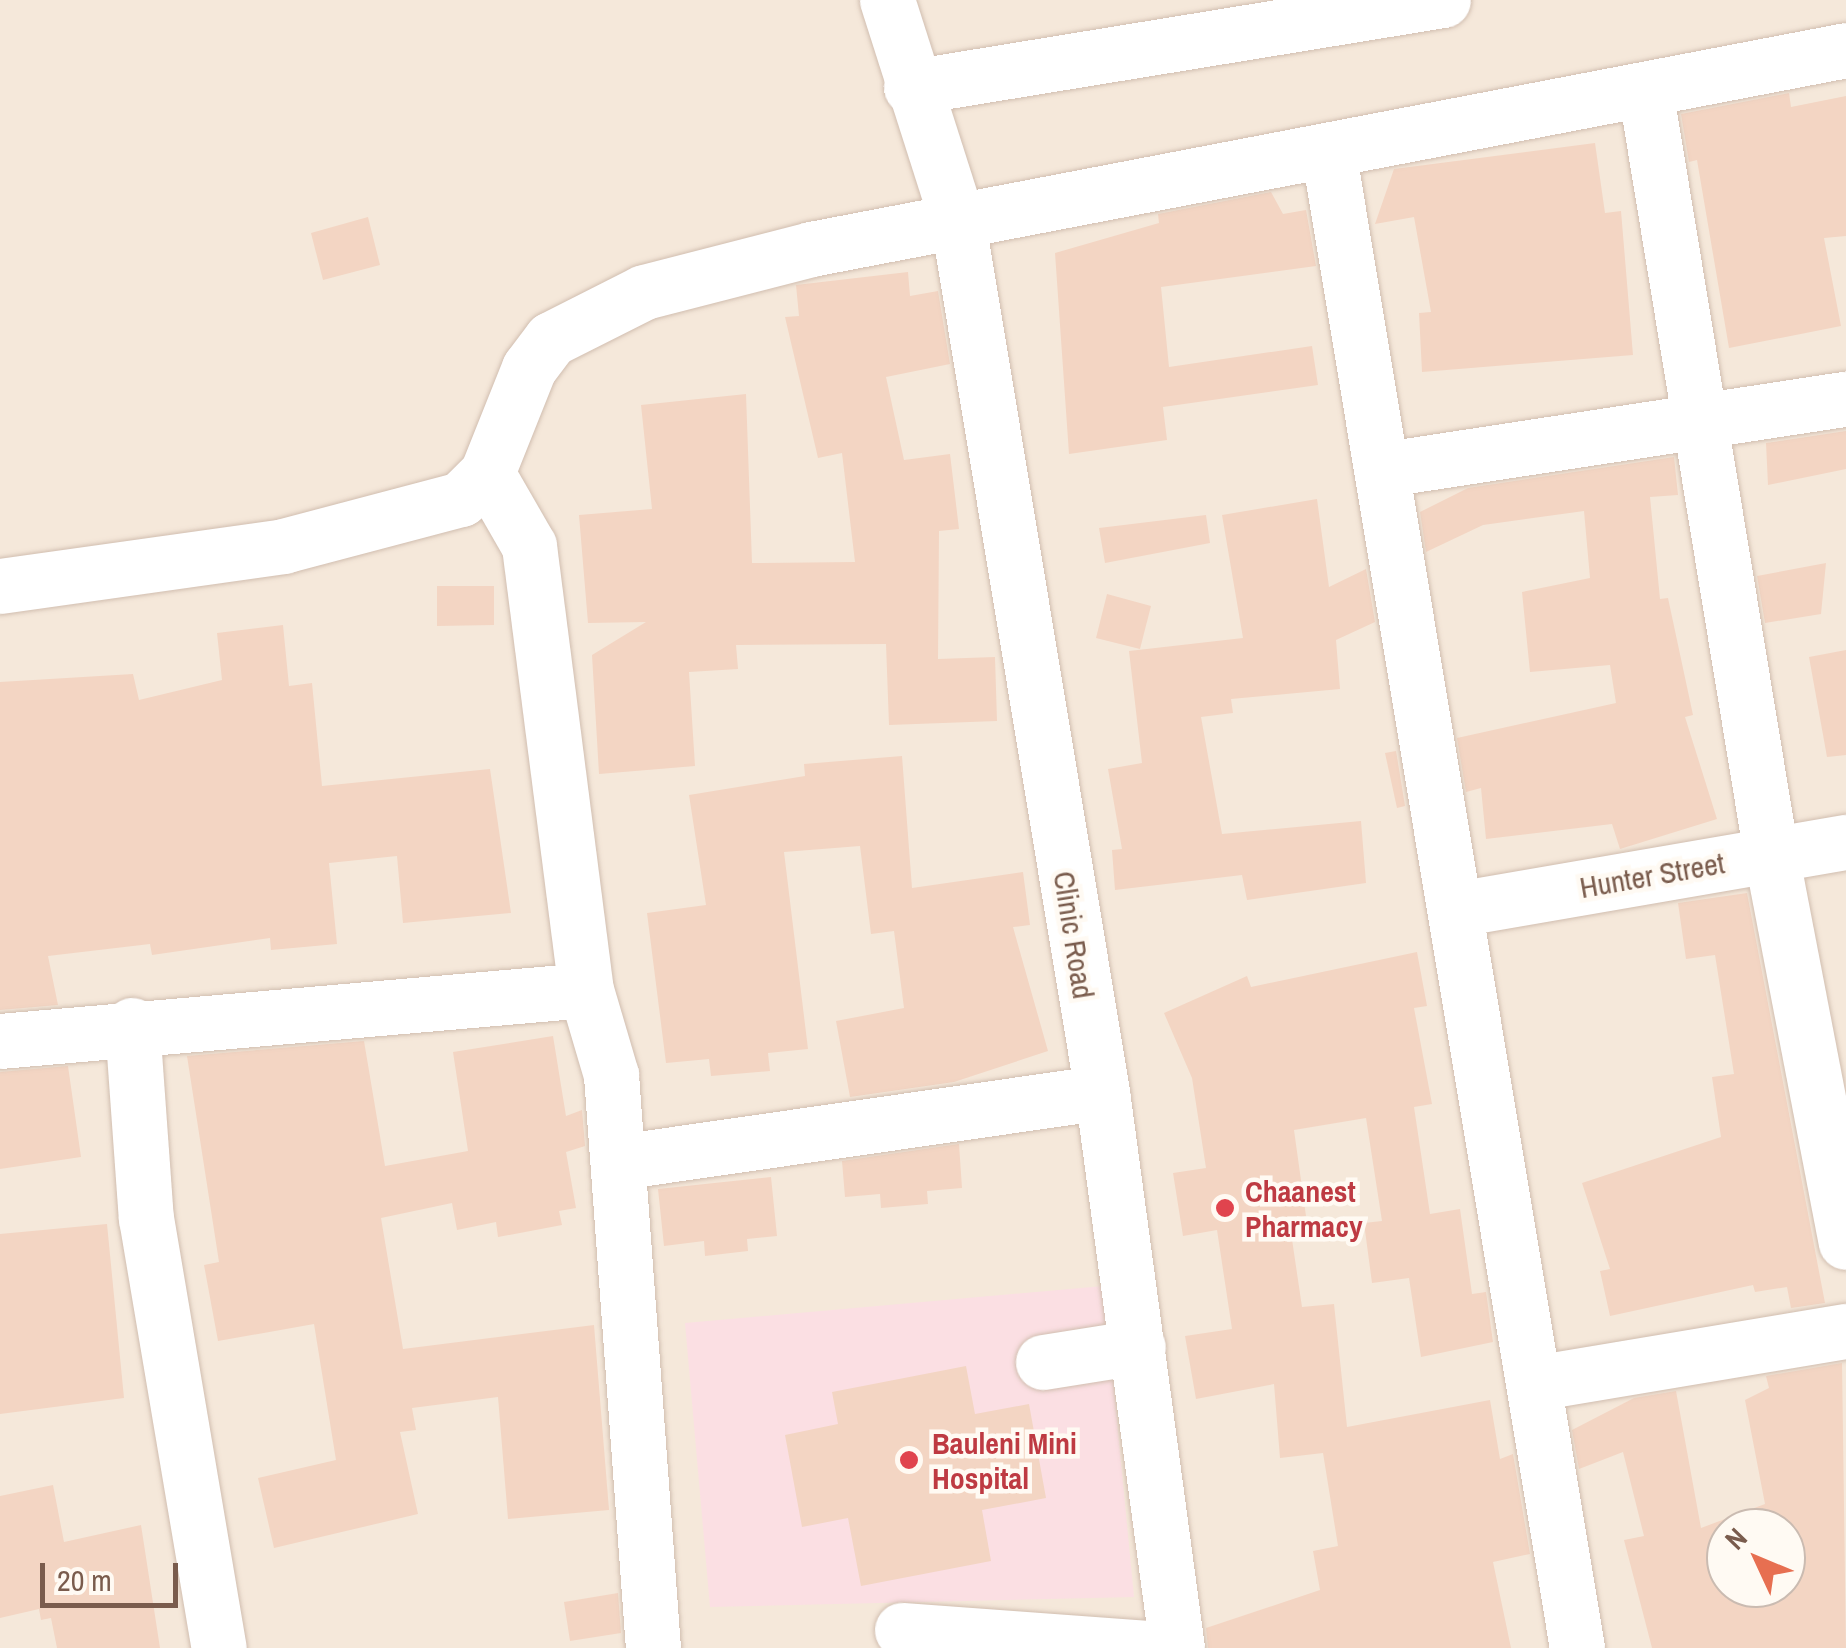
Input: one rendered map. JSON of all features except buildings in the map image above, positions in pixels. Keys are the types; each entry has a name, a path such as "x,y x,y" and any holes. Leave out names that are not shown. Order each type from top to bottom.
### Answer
{"street":[{"name":"Clinic Road","path":"887,0 911,87 958,223 1102,1092 1177,1648"},
{"path":"911,87 1443,0"},
{"path":"0,586 283,546 462,499 488,473 528,368 585,314 728,268 1846,50"},
{"path":"1646,89 1704,423 1771,854 1846,1242"},
{"path":"1328,150 1386,469 1577,1648"},
{"path":"1386,469 1846,399"},
{"path":"488,473 529,546 586,990 610,1074 653,1648"},
{"name":"Hunter Street","path":"1457,909 1846,842"},
{"path":"0,1041 132,1025 586,990"},
{"path":"132,1025 146,1218 218,1648"},
{"path":"618,1162 1102,1092"},
{"path":"1534,1383 1846,1331"},
{"path":"1043,1362 1138,1346"},
{"path":"902,1630 1148,1648"}],"shaded area":[{"path":"0,0 1846,0 1846,1648 0,1648"},
{"name":"Bauleni Mini Hospital","path":"1104,1286 1134,1597 710,1607 685,1323"}],"place":[{"name":"Chaanest Pharmacy","path":"1225,1208"},
{"name":"Bauleni Mini Hospital","path":"909,1460"}]}
